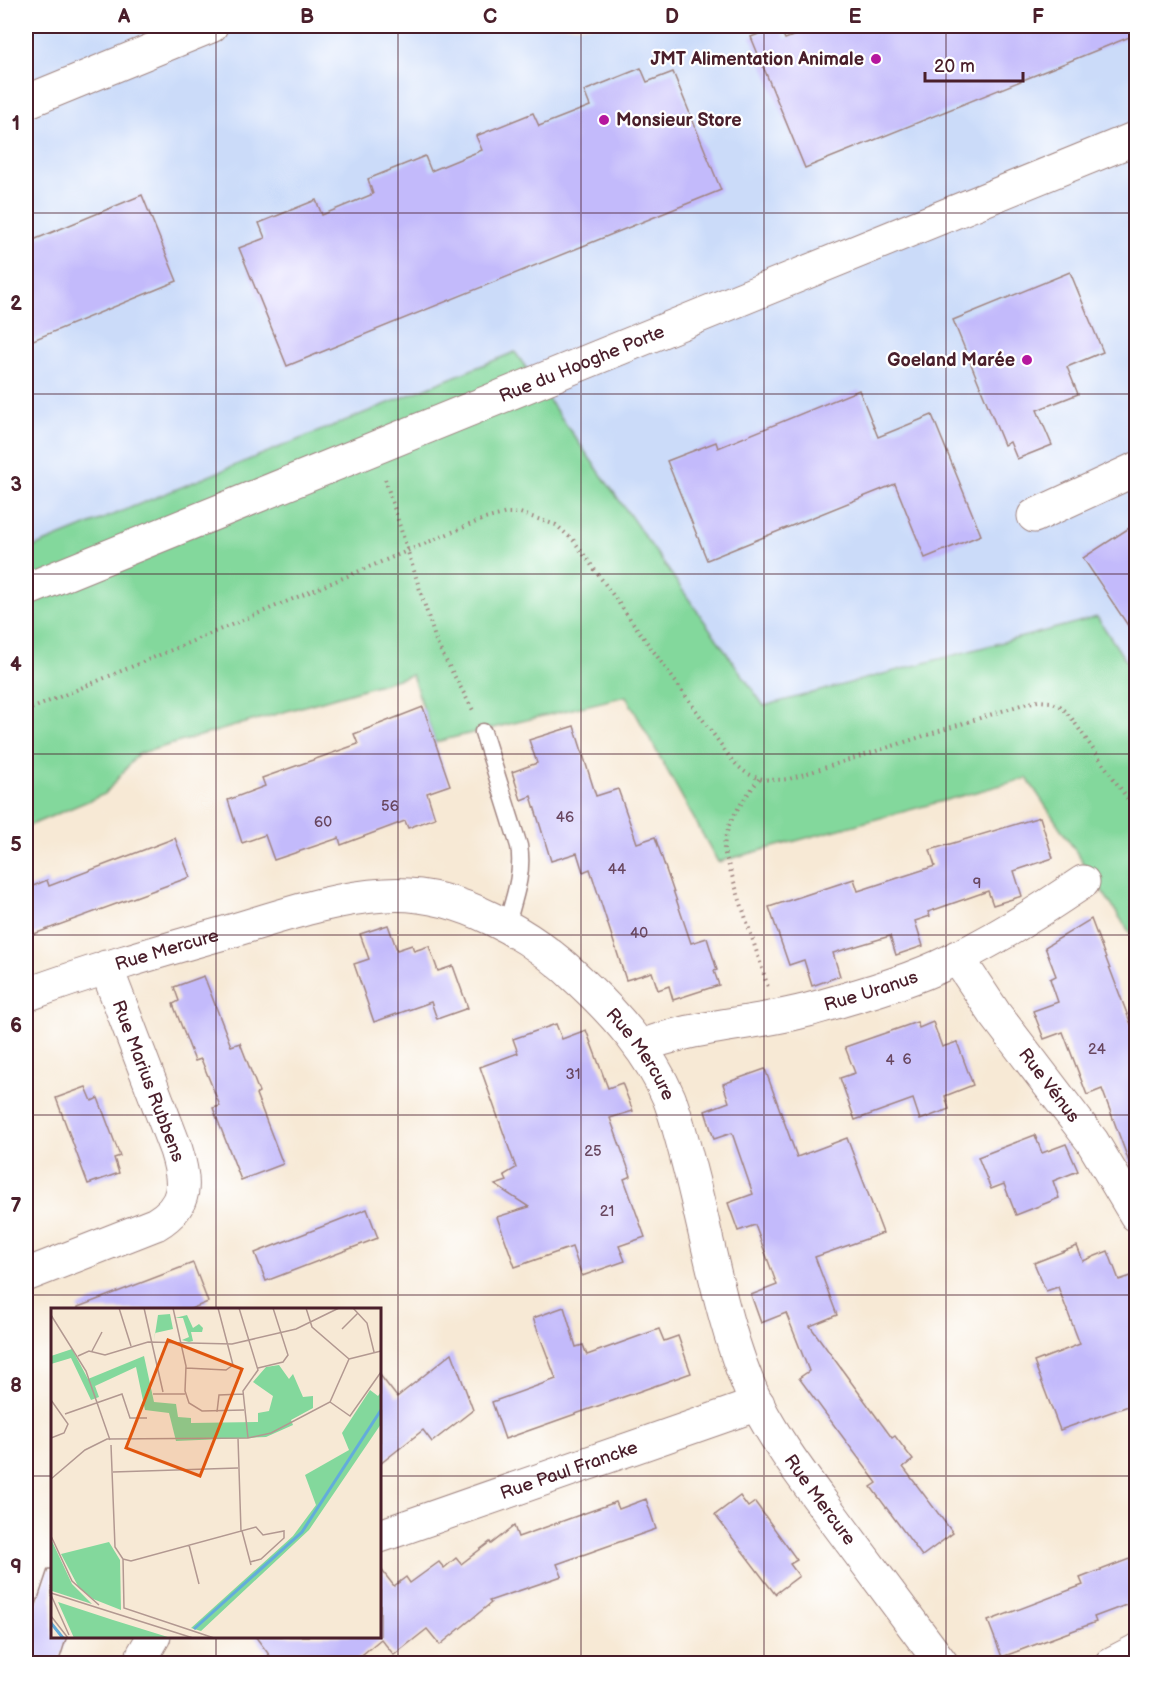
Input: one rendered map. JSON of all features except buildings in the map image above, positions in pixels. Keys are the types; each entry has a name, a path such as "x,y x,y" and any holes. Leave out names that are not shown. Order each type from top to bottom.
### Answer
{"street":[{"path":"26,102 211,26"},
{"name":"Rue du Hooghe Porte","path":"26,590 1137,138"},
{"path":"1034,516 1137,469"},
{"name":"Rue Uranus","path":"640,1047 680,1033 808,1010 936,968 1034,914 1083,882"},
{"name":"Rue Mercure","path":"26,995 106,968 323,904 369,896 409,896 446,902 484,916 539,946 572,972 610,1010 640,1047 661,1080 675,1114 728,1319 758,1404 790,1458 942,1664"},
{"name":"Rue Vénus","path":"957,957 995,1014 1092,1141 1137,1215"},
{"name":"Rue Marius Rubbens","path":"26,1275 156,1224 176,1208 184,1187 176,1150 106,968"},
{"name":"Rue Paul Francke","path":"381,1536 758,1404"},
{"path":"141,1664 143,1655 153,1638"},
{"path":"1111,1664 1137,1651"}],"lane":[{"path":"483,732 522,859 506,927"}],"path":[{"path":"374,448 437,644 483,732"},
{"path":"26,711 481,520 507,513 520,513 556,525 574,541 736,766 747,774 759,779 789,779 1024,704 1044,702 1060,706 1068,713 1137,811"},
{"path":"759,779 727,827 724,850 777,1017"}],"shaded area":[{"path":"26,26 1136,26 1136,676 1097,617 764,706 515,352 26,550"}],"green space":[{"path":"515,352 764,706 1097,617 1136,676 1136,942 1027,778 718,862 626,696 435,742 412,675 138,754 105,794 26,827 26,550"}],"place":[{"name":"JMT Alimentation Animale","path":"876,59"},
{"name":"Monsieur Store","path":"604,120"},
{"name":"Goeland Marée","path":"1027,360"}]}
